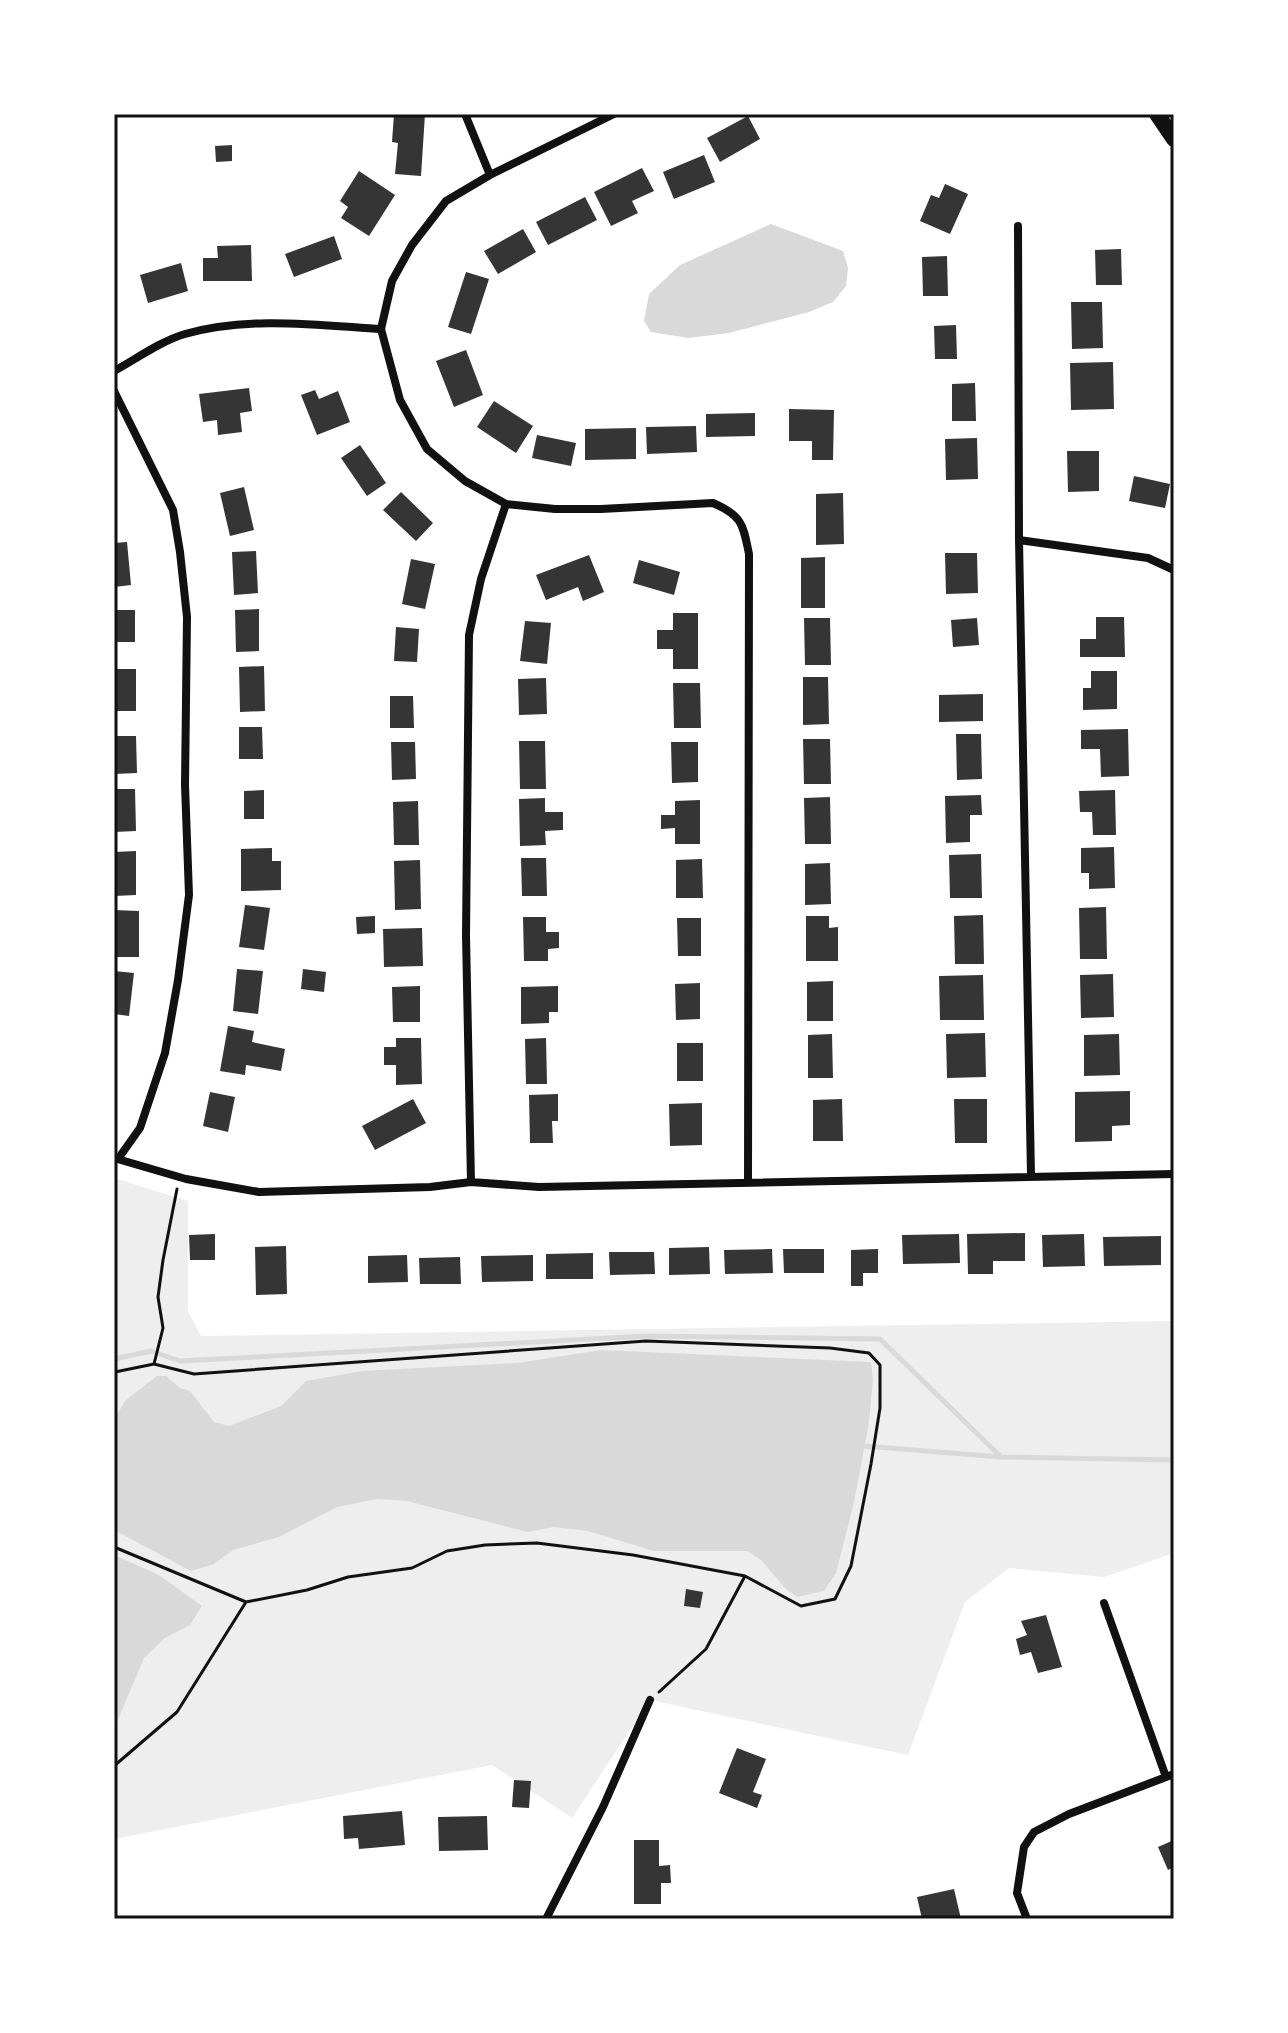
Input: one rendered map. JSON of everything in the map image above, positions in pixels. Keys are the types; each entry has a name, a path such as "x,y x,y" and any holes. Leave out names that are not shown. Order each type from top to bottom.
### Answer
{"highway":[{"path":"1157,114 1174,139"}],"street":[{"path":"465,114 490,175"},
{"path":"614,114 490,175 446,201 412,245 392,281 381,329 400,400 427,449 465,481 506,504 555,509 601,509 713,503 730,510 742,523 749,554 748,1182"},
{"path":"1018,226 1019,540 1031,1175"},
{"path":"114,371 182,335 226,325 294,324 381,329"},
{"path":"114,391 173,510 180,552 187,617 185,785 189,895 165,1053 140,1128 116,1159 179,1177 259,1192 430,1187 471,1182 539,1187 1174,1174"},
{"path":"471,1182 466,936 469,635 481,579 506,504"},
{"path":"1019,540 1148,558 1174,570"},
{"path":"1027,1919 1017,1893 1024,1847 1034,1832 1069,1814 1170,1775 1104,1603"},
{"path":"546,1919 603,1807 650,1700"}],"path":[{"path":"154,1364 163,1328 158,1297 179,1177"},
{"path":"114,1375 154,1364 194,1374 646,1341 830,1348 869,1353 880,1365 880,1408 872,1459 851,1566 835,1599 801,1606 745,1576 633,1555 551,1545 485,1545 447,1551 412,1568 348,1577 307,1590 246,1602 114,1547"},
{"path":"650,1700 706,1649 745,1576"},
{"path":"114,1766 177,1712 246,1602"}],"shaded area":[{"path":"771,224 843,251 848,268 846,286 833,302 809,312 729,333 688,338 651,332 644,321 649,294 680,265"},
{"path":"114,1178 188,1201 188,1311 201,1336 1174,1321 1174,1553 1104,1577 1009,1568 965,1602 908,1755 650,1700 572,1818 492,1765 114,1839"},
{"path":"601,1350 871,1362 873,1380 869,1422 854,1502 836,1573 824,1591 797,1597 761,1560 747,1551 654,1551 588,1531 554,1527 528,1532 407,1501 377,1499 337,1507 279,1537 233,1550 214,1564 191,1571 114,1530 114,1419 126,1400 157,1376 166,1376 180,1388 190,1391 214,1422 229,1426 281,1406 306,1381 362,1371 517,1363"},
{"path":"114,1555 159,1575 202,1606 190,1625 165,1638 144,1658 114,1729"}],"building":[{"path":"394,114 425,114 421,176 395,174 398,143 392,142"},
{"path":"748,116 760,139 720,162 707,138"},
{"path":"232,145 232,161 216,162 215,146"},
{"path":"704,155 715,182 674,199 663,172"},
{"path":"642,168 654,191 632,201 638,213 611,226 594,192"},
{"path":"359,171 395,195 369,236 341,218 348,207 340,201"},
{"path":"945,184 968,194 950,234 920,221 931,195 939,198"},
{"path":"585,197 597,220 548,245 536,222"},
{"path":"523,229 536,252 498,274 484,251"},
{"path":"334,236 342,259 294,277 285,254"},
{"path":"251,245 252,281 203,281 203,258 218,258 217,246"},
{"path":"1121,249 1122,285 1096,285 1095,250"},
{"path":"947,256 948,296 923,296 922,257"},
{"path":"181,263 188,291 148,303 140,275"},
{"path":"466,272 489,279 471,334 448,327"},
{"path":"1071,302 1102,302 1103,348 1072,349"},
{"path":"956,325 957,359 935,359 934,326"},
{"path":"466,350 483,395 454,407 436,361"},
{"path":"1113,362 1114,409 1071,410 1070,363"},
{"path":"975,383 976,421 952,421 952,384"},
{"path":"249,388 252,411 240,413 242,432 218,435 217,420 203,422 199,394"},
{"path":"315,390 319,399 338,391 350,422 317,435 301,395"},
{"path":"494,401 533,426 516,453 477,427"},
{"path":"789,409 834,410 833,460 812,460 812,441 789,441"},
{"path":"755,413 755,436 706,437 706,414"},
{"path":"696,426 697,452 647,454 646,427"},
{"path":"636,428 636,459 585,460 585,429"},
{"path":"537,435 576,443 571,466 532,458"},
{"path":"977,438 978,479 946,480 945,439"},
{"path":"360,445 386,483 367,496 341,458"},
{"path":"1067,451 1099,451 1099,491 1068,492"},
{"path":"1134,476 1170,484 1165,508 1129,501"},
{"path":"244,487 254,530 230,536 220,493"},
{"path":"401,492 433,523 416,541 383,510"},
{"path":"843,493 844,544 816,545 816,494"},
{"path":"127,542 131,585 114,587 114,543"},
{"path":"256,551 258,593 234,595 232,552"},
{"path":"945,553 977,553 978,593 946,594"},
{"path":"589,555 604,592 583,601 578,587 546,600 536,575"},
{"path":"825,557 825,608 801,608 801,558"},
{"path":"411,559 435,564 425,609 402,604"},
{"path":"639,560 680,572 674,595 633,583"},
{"path":"259,609 259,651 236,652 235,610"},
{"path":"114,610 135,610 135,642 114,642"},
{"path":"673,613 698,613 698,669 673,669 673,649 657,649 657,630 673,630"},
{"path":"1096,617 1124,617 1125,657 1080,657 1080,639 1096,639"},
{"path":"804,618 830,618 831,665 805,665"},
{"path":"977,618 979,645 953,647 951,620"},
{"path":"525,621 551,623 547,664 520,661"},
{"path":"396,627 419,629 417,662 394,661"},
{"path":"264,666 265,711 240,712 239,667"},
{"path":"114,669 136,669 136,711 114,711"},
{"path":"1091,671 1117,671 1117,709 1083,710 1083,688 1091,688"},
{"path":"803,677 828,677 829,724 803,725"},
{"path":"546,678 547,714 519,715 518,679"},
{"path":"673,683 700,683 701,728 674,728"},
{"path":"983,694 983,721 939,722 939,695"},
{"path":"390,696 413,696 414,728 390,728"},
{"path":"239,727 262,727 263,759 239,759"},
{"path":"1128,729 1129,776 1101,777 1100,749 1081,749 1081,730"},
{"path":"956,734 981,734 982,779 957,780"},
{"path":"114,736 136,736 137,773 114,774"},
{"path":"803,739 830,739 831,784 804,784"},
{"path":"519,741 545,741 546,789 520,789"},
{"path":"391,742 415,742 416,779 392,780"},
{"path":"671,742 698,742 698,782 672,783"},
{"path":"114,789 135,789 136,831 114,832"},
{"path":"264,790 264,819 244,819 244,791"},
{"path":"1115,790 1116,835 1093,835 1092,812 1080,812 1079,791"},
{"path":"981,795 982,815 970,815 970,842 946,843 945,796"},
{"path":"830,797 831,844 805,844 804,798"},
{"path":"545,798 545,812 563,812 563,830 545,831 546,845 520,846 519,799"},
{"path":"700,800 700,844 675,844 675,828 661,829 661,815 675,815 675,801"},
{"path":"418,801 419,845 394,845 393,802"},
{"path":"1114,847 1115,888 1089,889 1089,873 1081,873 1081,848"},
{"path":"272,848 272,861 281,861 281,890 241,891 241,849"},
{"path":"136,851 136,895 114,896 114,852"},
{"path":"981,854 982,898 950,898 949,855"},
{"path":"521,858 546,858 547,896 522,896"},
{"path":"702,859 703,898 676,898 676,860"},
{"path":"420,860 421,909 395,910 394,861"},
{"path":"830,863 831,904 805,905 805,864"},
{"path":"245,905 270,908 264,950 239,947"},
{"path":"1106,907 1107,959 1080,959 1079,908"},
{"path":"114,910 139,911 139,957 114,957"},
{"path":"983,915 984,964 955,964 954,916"},
{"path":"375,916 375,933 357,934 356,917"},
{"path":"806,916 829,916 829,928 838,927 838,961 806,961"},
{"path":"523,917 546,917 546,932 559,932 559,948 548,949 548,961 524,961"},
{"path":"677,918 701,918 701,956 678,956"},
{"path":"422,928 423,966 384,967 383,929"},
{"path":"237,969 263,971 258,1014 233,1011"},
{"path":"303,969 326,972 324,992 301,989"},
{"path":"114,971 134,973 129,1016 114,1014"},
{"path":"1113,974 1114,1017 1081,1018 1080,975"},
{"path":"983,975 984,1020 940,1020 939,976"},
{"path":"833,981 833,1021 807,1021 807,982"},
{"path":"700,983 700,1019 676,1020 675,984"},
{"path":"420,986 420,1022 393,1022 392,987"},
{"path":"558,986 558,1012 549,1012 549,1023 521,1024 521,987"},
{"path":"228,1026 254,1031 252,1042 285,1049 281,1071 246,1065 245,1075 220,1071"},
{"path":"985,1033 986,1077 947,1078 946,1034"},
{"path":"832,1034 833,1078 808,1078 808,1035"},
{"path":"1119,1034 1120,1075 1084,1076 1084,1035"},
{"path":"396,1038 421,1038 422,1084 396,1085 396,1065 384,1065 384,1047 396,1047"},
{"path":"546,1038 547,1084 526,1084 525,1039"},
{"path":"677,1043 703,1043 703,1081 677,1081"},
{"path":"1130,1091 1130,1125 1112,1126 1112,1141 1075,1142 1075,1092"},
{"path":"210,1092 235,1097 228,1132 203,1126"},
{"path":"558,1094 558,1121 552,1121 553,1143 530,1143 529,1095"},
{"path":"413,1099 426,1123 375,1150 362,1126"},
{"path":"842,1099 843,1141 813,1141 813,1100"},
{"path":"954,1099 987,1099 987,1143 955,1143"},
{"path":"702,1103 702,1145 670,1146 669,1104"},
{"path":"1025,1233 1025,1261 993,1261 993,1274 968,1274 967,1234"},
{"path":"215,1234 215,1260 190,1260 189,1235"},
{"path":"959,1234 960,1263 903,1264 902,1235"},
{"path":"1084,1234 1085,1266 1043,1267 1042,1235"},
{"path":"1161,1236 1161,1265 1104,1266 1103,1237"},
{"path":"286,1246 287,1294 256,1295 255,1247"},
{"path":"709,1247 710,1274 669,1275 669,1248"},
{"path":"772,1249 773,1273 725,1274 724,1250"},
{"path":"783,1249 824,1249 824,1273 784,1273"},
{"path":"878,1249 878,1273 863,1273 863,1286 851,1286 851,1250"},
{"path":"609,1252 654,1252 655,1274 610,1275"},
{"path":"593,1253 593,1279 546,1279 546,1254"},
{"path":"407,1255 408,1282 368,1283 368,1256"},
{"path":"533,1255 533,1281 482,1282 481,1256"},
{"path":"460,1257 461,1284 420,1284 419,1258"},
{"path":"686,1589 703,1592 700,1608 684,1606"},
{"path":"1046,1615 1062,1667 1038,1673 1031,1652 1020,1655 1016,1639 1027,1635 1021,1621"},
{"path":"737,1748 766,1759 753,1792 762,1795 757,1808 719,1793"},
{"path":"514,1780 531,1781 529,1808 512,1807"},
{"path":"402,1811 405,1845 359,1849 358,1838 344,1839 343,1816"},
{"path":"487,1816 488,1850 439,1851 438,1817"},
{"path":"634,1840 659,1840 659,1866 670,1865 671,1883 661,1883 661,1904 634,1904"},
{"path":"1174,1840 1174,1867 1168,1870 1158,1847"},
{"path":"954,1889 961,1919 922,1919 917,1897"}],"waterway":[{"path":"114,1359 151,1351 180,1361 647,1336 880,1339 1001,1457"},
{"path":"864,1446 1001,1457 1174,1460"}]}
